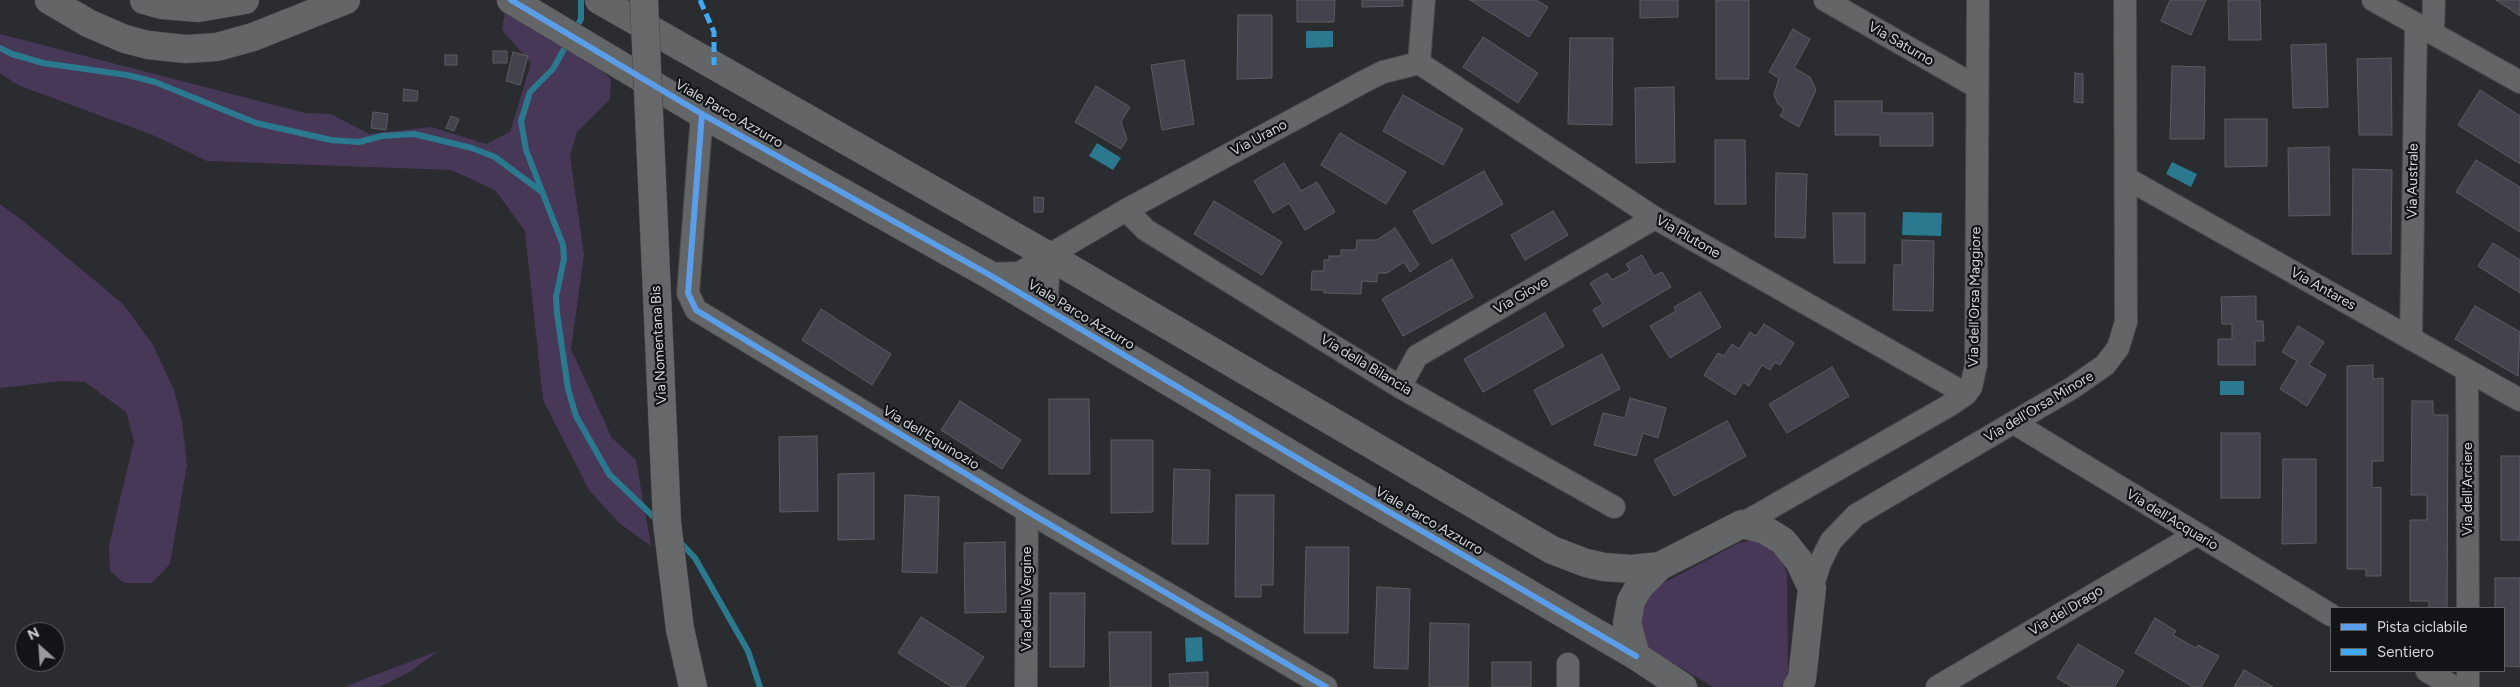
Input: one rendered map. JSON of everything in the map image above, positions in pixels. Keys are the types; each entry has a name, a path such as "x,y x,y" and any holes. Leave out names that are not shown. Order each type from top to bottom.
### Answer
{"main road":[{"name":"Via Nomentana Bis","path":"644,0 668,522 680,629 693,687"}],"street":[{"path":"49,0 88,23 125,39 148,45 186,49 217,47 253,37 346,0"},
{"path":"144,0 162,6 198,8 245,0"},
{"name":"Viale Parco Azzurro","path":"511,0 702,114 988,274 1636,656 1683,687"},
{"path":"599,0 1050,256 1552,550 1604,568 1632,569 1660,566"},
{"path":"1419,63 1424,0"},
{"name":"Via Saturno","path":"1824,0 1977,88"},
{"name":"Via dell'Orsa Maggiore","path":"1966,394 1973,383 1976,365 1978,0"},
{"name":"Via dell'Orsa Minore","path":"1812,588 1820,563 1831,541 1856,515 2014,423 2095,373 2112,358 2122,340 2126,322 2125,0"},
{"path":"2373,0 2520,82"},
{"name":"Via Australe","path":"2411,339 2424,28 2434,0"},
{"name":"Via Urano","path":"1050,256 1126,210 1365,81 1383,72 1419,63"},
{"name":"Via Plutone","path":"1419,63 1655,218 1966,394"},
{"name":"Via dell'Equinozio","path":"702,114 688,292 696,310 1028,511 1326,687"},
{"name":"Via Antares","path":"2126,178 2520,400"},
{"name":"Via della Bilancia","path":"1126,210 1146,230 1400,387 1614,507"},
{"name":"Via Giove","path":"1400,387 1417,356 1655,218"},
{"name":"Viale Parco Azzurro","path":"988,274 1019,273 1050,256"},
{"name":"Viale Parco Azzurro","path":"1050,256 1047,297 1052,312"},
{"name":"Via dell'Arciere","path":"2467,370 2468,607"},
{"path":"1636,656 1627,630 1629,607 1639,587 1660,566 1742,524 1966,394"},
{"name":"Via dell'Acquario","path":"2014,423 2330,614"},
{"name":"Via della Vergine","path":"1026,687 1028,511"},
{"path":"1742,524 1765,530 1783,541 1799,561 1812,588 1801,684"},
{"name":"Via del Drago","path":"1937,687 2195,534"},
{"path":"1568,664 1568,687"},
{"path":"2428,672 2454,687"},
{"path":"2468,672 2468,687"}],"shaded area":[{"path":"505,11 541,20 611,79 610,99 577,132 570,156 584,255 571,349 612,438 636,460 651,546 619,523 589,490 543,400 525,231 495,190 451,170 207,161 155,136 18,85 0,73 0,34 305,113 331,114 369,134 431,127 486,144 510,132 531,63 502,30"},
{"path":"0,204 27,224 123,304 153,345 174,390 182,422 187,465 170,564 152,583 124,583 110,571 109,545 134,441 126,412 85,382 60,381 0,388"},
{"path":"1761,541 1780,554 1787,574 1788,675 1781,687 1713,687 1648,648 1639,632 1641,605 1656,587 1739,543"},
{"path":"438,651 408,673 379,687 344,687"}],"water":[{"path":"1306,31 1333,31 1333,47 1306,48"},
{"path":"1097,143 1121,158 1113,170 1089,156"},
{"path":"2172,162 2197,174 2191,187 2166,174"},
{"path":"1903,212 1942,213 1941,236 1902,235"},
{"path":"2220,381 2244,381 2244,395 2220,395"},
{"path":"1202,637 1203,661 1186,662 1185,638"}],"building":[{"path":"1297,0 1335,0 1334,22 1297,22"},
{"path":"1362,0 1403,0 1403,6 1362,7"},
{"path":"1470,0 1536,0 1548,7 1529,37"},
{"path":"1640,0 1678,0 1678,17 1640,18"},
{"path":"1716,0 1749,0 1749,79 1716,79"},
{"path":"2170,0 2206,0 2191,35 2161,21"},
{"path":"2228,0 2260,0 2261,40 2229,40"},
{"path":"2496,0 2520,0 2520,16"},
{"path":"1238,15 1272,15 1272,78 1237,79"},
{"path":"1793,29 1810,39 1794,68 1810,77 1816,90 1799,127 1780,116 1784,109 1778,104 1774,95 1779,78 1769,72"},
{"path":"1483,37 1538,73 1518,103 1463,67"},
{"path":"1570,38 1613,38 1612,125 1568,124"},
{"path":"2326,44 2328,107 2293,108 2291,45"},
{"path":"493,51 507,51 507,63 493,63"},
{"path":"513,52 528,56 520,85 506,81"},
{"path":"445,55 457,55 457,65 445,65"},
{"path":"2391,58 2392,135 2359,135 2357,59"},
{"path":"1184,60 1194,124 1162,130 1151,65"},
{"path":"2172,66 2205,67 2204,139 2170,139"},
{"path":"2075,73 2083,74 2083,103 2074,102"},
{"path":"1096,86 1130,107 1121,122 1127,139 1121,149 1075,122"},
{"path":"1674,87 1675,162 1636,163 1635,88"},
{"path":"404,89 418,91 417,101 403,101"},
{"path":"2480,90 2520,116 2520,164 2458,125"},
{"path":"1403,95 1463,129 1443,165 1383,131"},
{"path":"1835,101 1882,101 1882,113 1933,113 1933,146 1880,146 1880,135 1835,135"},
{"path":"373,112 388,114 386,130 371,128"},
{"path":"451,116 459,119 454,131 446,128"},
{"path":"2225,119 2267,119 2267,166 2225,167"},
{"path":"1340,133 1406,172 1386,204 1321,165"},
{"path":"1715,140 1745,140 1746,204 1715,204"},
{"path":"2329,147 2330,215 2289,216 2288,148"},
{"path":"2476,160 2520,187 2520,232 2456,192"},
{"path":"1284,163 1301,191 1317,182 1335,212 1305,230 1289,203 1273,213 1254,181"},
{"path":"2353,169 2392,170 2391,254 2352,254"},
{"path":"1484,171 1503,204 1432,244 1413,211"},
{"path":"1776,173 1807,174 1805,238 1775,237"},
{"path":"1034,197 1044,198 1043,212 1034,212"},
{"path":"1214,201 1282,242 1262,275 1194,234"},
{"path":"1553,211 1568,235 1525,260 1511,235"},
{"path":"1833,213 1865,213 1865,263 1834,263"},
{"path":"1395,228 1419,265 1410,272 1404,262 1387,273 1377,273 1377,282 1362,281 1361,294 1324,293 1324,290 1311,290 1312,271 1324,271 1324,260 1329,260 1329,256 1341,256 1341,250 1356,250 1357,240 1377,240"},
{"path":"1902,240 1934,241 1933,311 1893,310 1894,265 1902,265"},
{"path":"2493,243 2520,260 2520,293 2478,266"},
{"path":"1642,255 1654,276 1662,272 1671,287 1603,327 1593,310 1603,304 1590,283 1607,273 1612,280 1630,270 1626,264"},
{"path":"1452,259 1473,297 1403,336 1382,299"},
{"path":"1700,292 1721,327 1670,358 1650,326 1676,311 1674,307"},
{"path":"2256,296 2256,321 2263,321 2264,341 2255,341 2255,365 2218,365 2218,339 2232,339 2232,324 2222,324 2221,297"},
{"path":"2475,306 2520,332 2518,376 2455,339"},
{"path":"821,309 891,354 872,385 802,340"},
{"path":"1545,313 1564,346 1483,392 1464,359"},
{"path":"1764,324 1794,343 1780,365 1775,362 1770,370 1762,365 1749,386 1743,382 1735,395 1704,375 1718,353 1724,356 1732,344 1739,349 1750,332 1756,336"},
{"path":"2298,326 2324,342 2309,365 2326,375 2307,406 2280,389 2297,361 2282,352"},
{"path":"1602,354 1620,389 1552,425 1534,390"},
{"path":"2373,365 2373,379 2383,378 2383,461 2372,461 2372,488 2381,487 2381,576 2366,576 2366,569 2347,569 2347,366"},
{"path":"1832,367 1849,396 1787,433 1769,404"},
{"path":"1630,398 1666,408 1658,438 1643,433 1636,456 1594,445 1603,413 1625,418"},
{"path":"1049,399 1089,399 1090,474 1049,474"},
{"path":"960,401 1021,440 1002,469 941,430"},
{"path":"2412,401 2433,401 2433,415 2448,415 2447,607 2429,607 2429,601 2410,601 2410,520 2427,520 2427,495 2411,495"},
{"path":"1727,421 1746,456 1674,496 1654,460"},
{"path":"2221,433 2260,433 2260,498 2221,498"},
{"path":"817,436 818,511 780,512 779,437"},
{"path":"1111,440 1153,440 1153,512 1111,513"},
{"path":"2501,456 2520,456 2520,540 2501,540"},
{"path":"2283,459 2316,459 2316,543 2282,544"},
{"path":"1174,469 1210,470 1208,544 1172,544"},
{"path":"874,473 874,539 838,540 838,474"},
{"path":"905,495 939,497 937,573 902,572"},
{"path":"1236,495 1274,495 1273,585 1261,585 1261,597 1235,597"},
{"path":"1005,542 1006,612 965,613 964,543"},
{"path":"1306,547 1349,547 1348,633 1304,633"},
{"path":"2495,578 2520,578 2520,667 2505,666 2505,607 2495,607"},
{"path":"1377,587 1410,589 1408,669 1374,668"},
{"path":"1050,593 1085,593 1084,667 1050,667"},
{"path":"921,617 984,657 964,687 952,687 898,653"},
{"path":"2155,618 2176,631 2173,635 2196,648 2198,645 2219,656 2201,687 2193,687 2135,653"},
{"path":"1430,623 1469,624 1468,687 1429,687"},
{"path":"1109,632 1151,632 1151,687 1110,687"},
{"path":"2078,644 2124,671 2114,687 2072,687 2057,678"},
{"path":"1492,662 1531,662 1531,687 1492,687"},
{"path":"2244,670 2273,687 2234,687"},
{"path":"1208,672 1208,687 1170,687 1169,674"}],"waterway":[{"path":"574,31 581,19 581,0"},
{"path":"568,42 553,69 530,92 521,121 526,150 563,245 564,259 556,297 568,389 576,416 609,474 659,522"},
{"path":"0,48 12,54 43,63 127,75 155,82 256,123 331,140 359,142 382,136 414,134 472,148 495,157 542,192"},
{"path":"679,541 695,558 748,651 760,687"}],"marked path":[{"path":"700,0 714,32 714,65"}],"cycle path":[{"path":"511,0 702,114 988,274 1314,468 1636,656"},
{"path":"702,114 688,293 696,310 1027,511 1326,687"}]}
